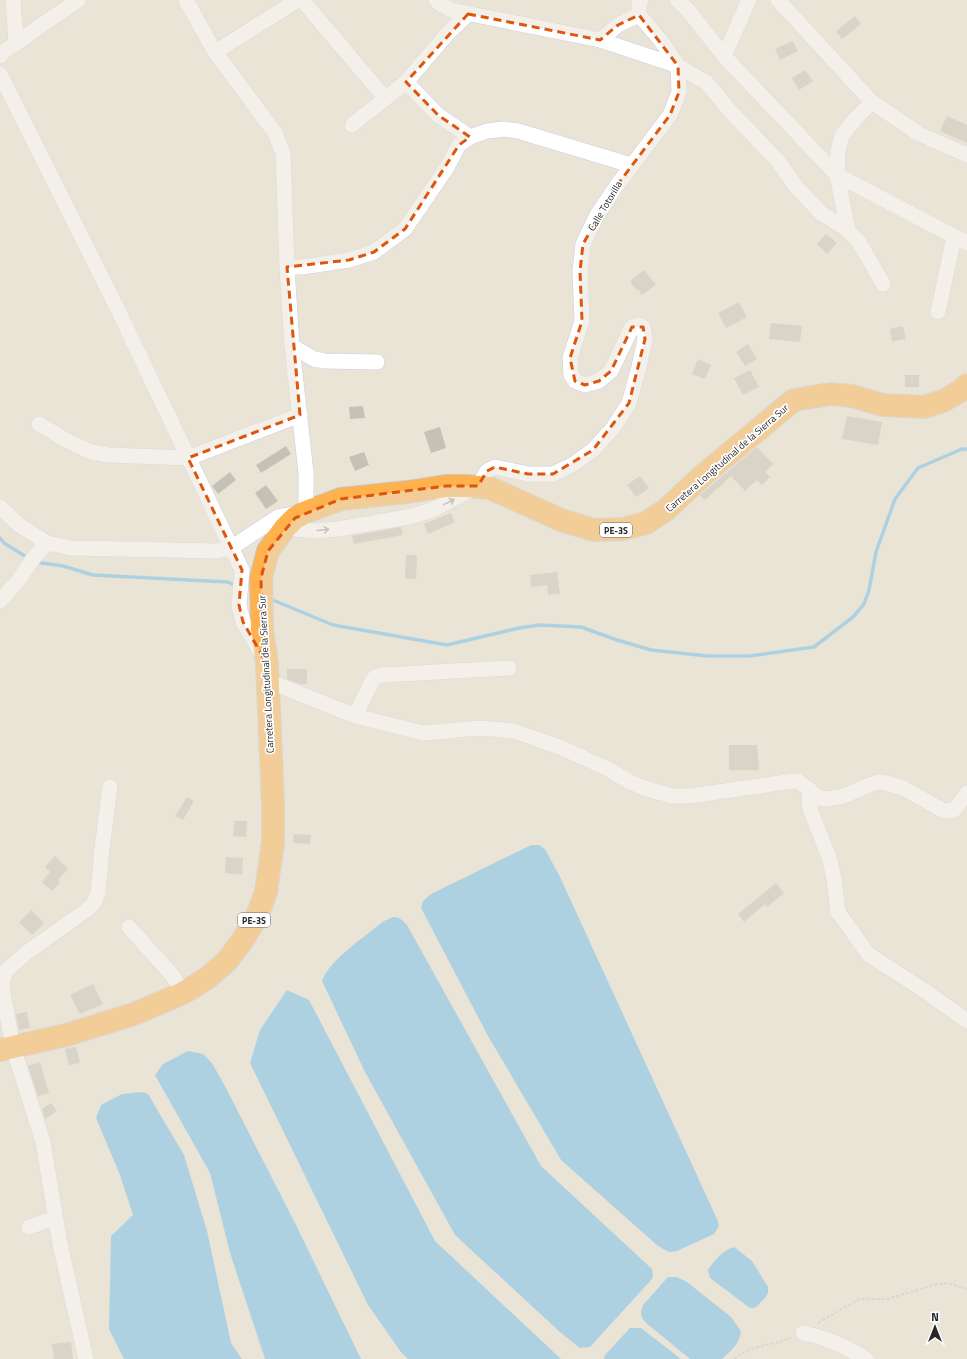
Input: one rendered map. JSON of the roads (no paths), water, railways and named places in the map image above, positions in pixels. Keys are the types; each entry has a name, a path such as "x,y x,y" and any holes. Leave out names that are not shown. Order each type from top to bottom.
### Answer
{"highway":[{"name":"Carretera Longitudinal de la Sierra Sur","path":"7,1048 66,1036 134,1014 183,993 206,979 227,960 242,941 257,916 266,892 273,842 273,804 267,672 262,628 262,578 268,550 295,518 306,512 341,499 408,492 446,486 478,486 490,488 560,520 594,530 623,529 646,523 666,510 702,476 794,400 830,394 852,396 883,405 924,406 943,401 967,385"}],"street":[{"path":"13,0 16,44"},
{"path":"0,56 3,52 78,0"},
{"path":"0,507 19,525 47,543 72,548 217,551 231,548 278,517 306,512 306,473 292,346 287,267 284,153 274,133 215,52 186,0"},
{"path":"215,52 298,0"},
{"path":"302,0 384,98"},
{"path":"436,0 451,10 600,40 678,66 706,83 730,111 777,160 798,189 821,213 848,230 859,242 883,284"},
{"path":"641,0 639,5 639,15 662,42 678,66"},
{"path":"677,0 687,9 724,56 837,175 961,240 938,312"},
{"path":"724,56 749,0"},
{"path":"778,0 872,102 919,134 967,155"},
{"path":"352,125 406,82 448,33 468,14"},
{"path":"600,40 618,25 639,15"},
{"name":"Calle Totorilla","path":"478,486 487,471 494,467 528,474 552,474 572,465 593,450 613,428 629,404 645,339 643,327 639,325 632,327 610,371 599,381 585,385 574,381 571,374 570,358 582,320 580,271 583,244 597,216 631,165 670,115 679,92 678,66"},
{"path":"0,74 117,308 242,570 239,605 243,622 267,672 355,716 423,733 480,728 514,731 562,748 608,769 628,781 644,788 672,796 690,796 793,780 798,781 819,798 831,799 844,796 878,782 903,788 944,811 954,810 967,793"},
{"path":"406,82 438,115 470,137"},
{"path":"848,230 837,175 838,151 842,135 872,102"},
{"path":"287,267 302,267 349,260 374,252 405,229 446,169 459,145 470,137 486,131 504,129 518,131 631,165"},
{"path":"292,346 314,359 377,362"},
{"path":"39,424 66,440 97,453 108,455 188,458 300,415"},
{"path":"285,528 315,531 338,529 413,516 432,510 478,486"},
{"path":"0,601 18,581 32,560 47,543"},
{"path":"355,716 375,677 382,675 510,668"},
{"path":"86,1359 55,1218 43,1142 7,1048 2,988 3,978 6,971 26,954 94,903 98,893 110,787"},
{"path":"810,790 810,806 829,857 834,878 838,912 868,954 925,991 967,1021"},
{"path":"129,927 172,975 183,993"},
{"path":"29,1227 55,1218"},
{"path":"803,1333 823,1337 866,1359"}],"water":[{"path":"531,845 539,845 545,849 560,877 717,1219 719,1226 714,1234 677,1251 669,1252 658,1246 561,1160 488,1036 421,908 423,901 431,894"},
{"path":"393,917 399,918 407,925 541,1166 652,1269 652,1279 590,1347 580,1348 561,1333 455,1235 365,1072 322,981 326,973 340,956 384,921"},
{"path":"287,990 309,1000 435,1241 561,1359 408,1359 401,1352 368,1305 250,1063 260,1030"},
{"path":"188,1051 203,1054 212,1063 296,1225 361,1359 265,1359 230,1253 210,1173 155,1075 163,1064"},
{"path":"142,1092 148,1094 184,1155 207,1231 231,1343 242,1359 124,1359 109,1329 111,1236 133,1215 120,1175 96,1118 101,1105 122,1094"},
{"path":"734,1247 752,1261 768,1287 768,1293 765,1298 754,1308 750,1308 710,1278 708,1270 713,1263 719,1256 730,1248"},
{"path":"668,1277 677,1277 687,1282 731,1317 741,1331 737,1343 722,1359 690,1359 643,1320 641,1310 643,1305"},
{"path":"630,1328 641,1328 681,1359 604,1359 605,1355"}],"waterway":[{"path":"268,598 333,625 447,645 519,628 540,625 581,627 651,650 708,656 750,656 814,647 853,617 864,604 869,590 876,552 895,499 918,468 962,449 967,449"},
{"path":"0,538 4,543 28,558"},
{"path":"35,562 63,566 93,575 228,582 236,586"}]}
